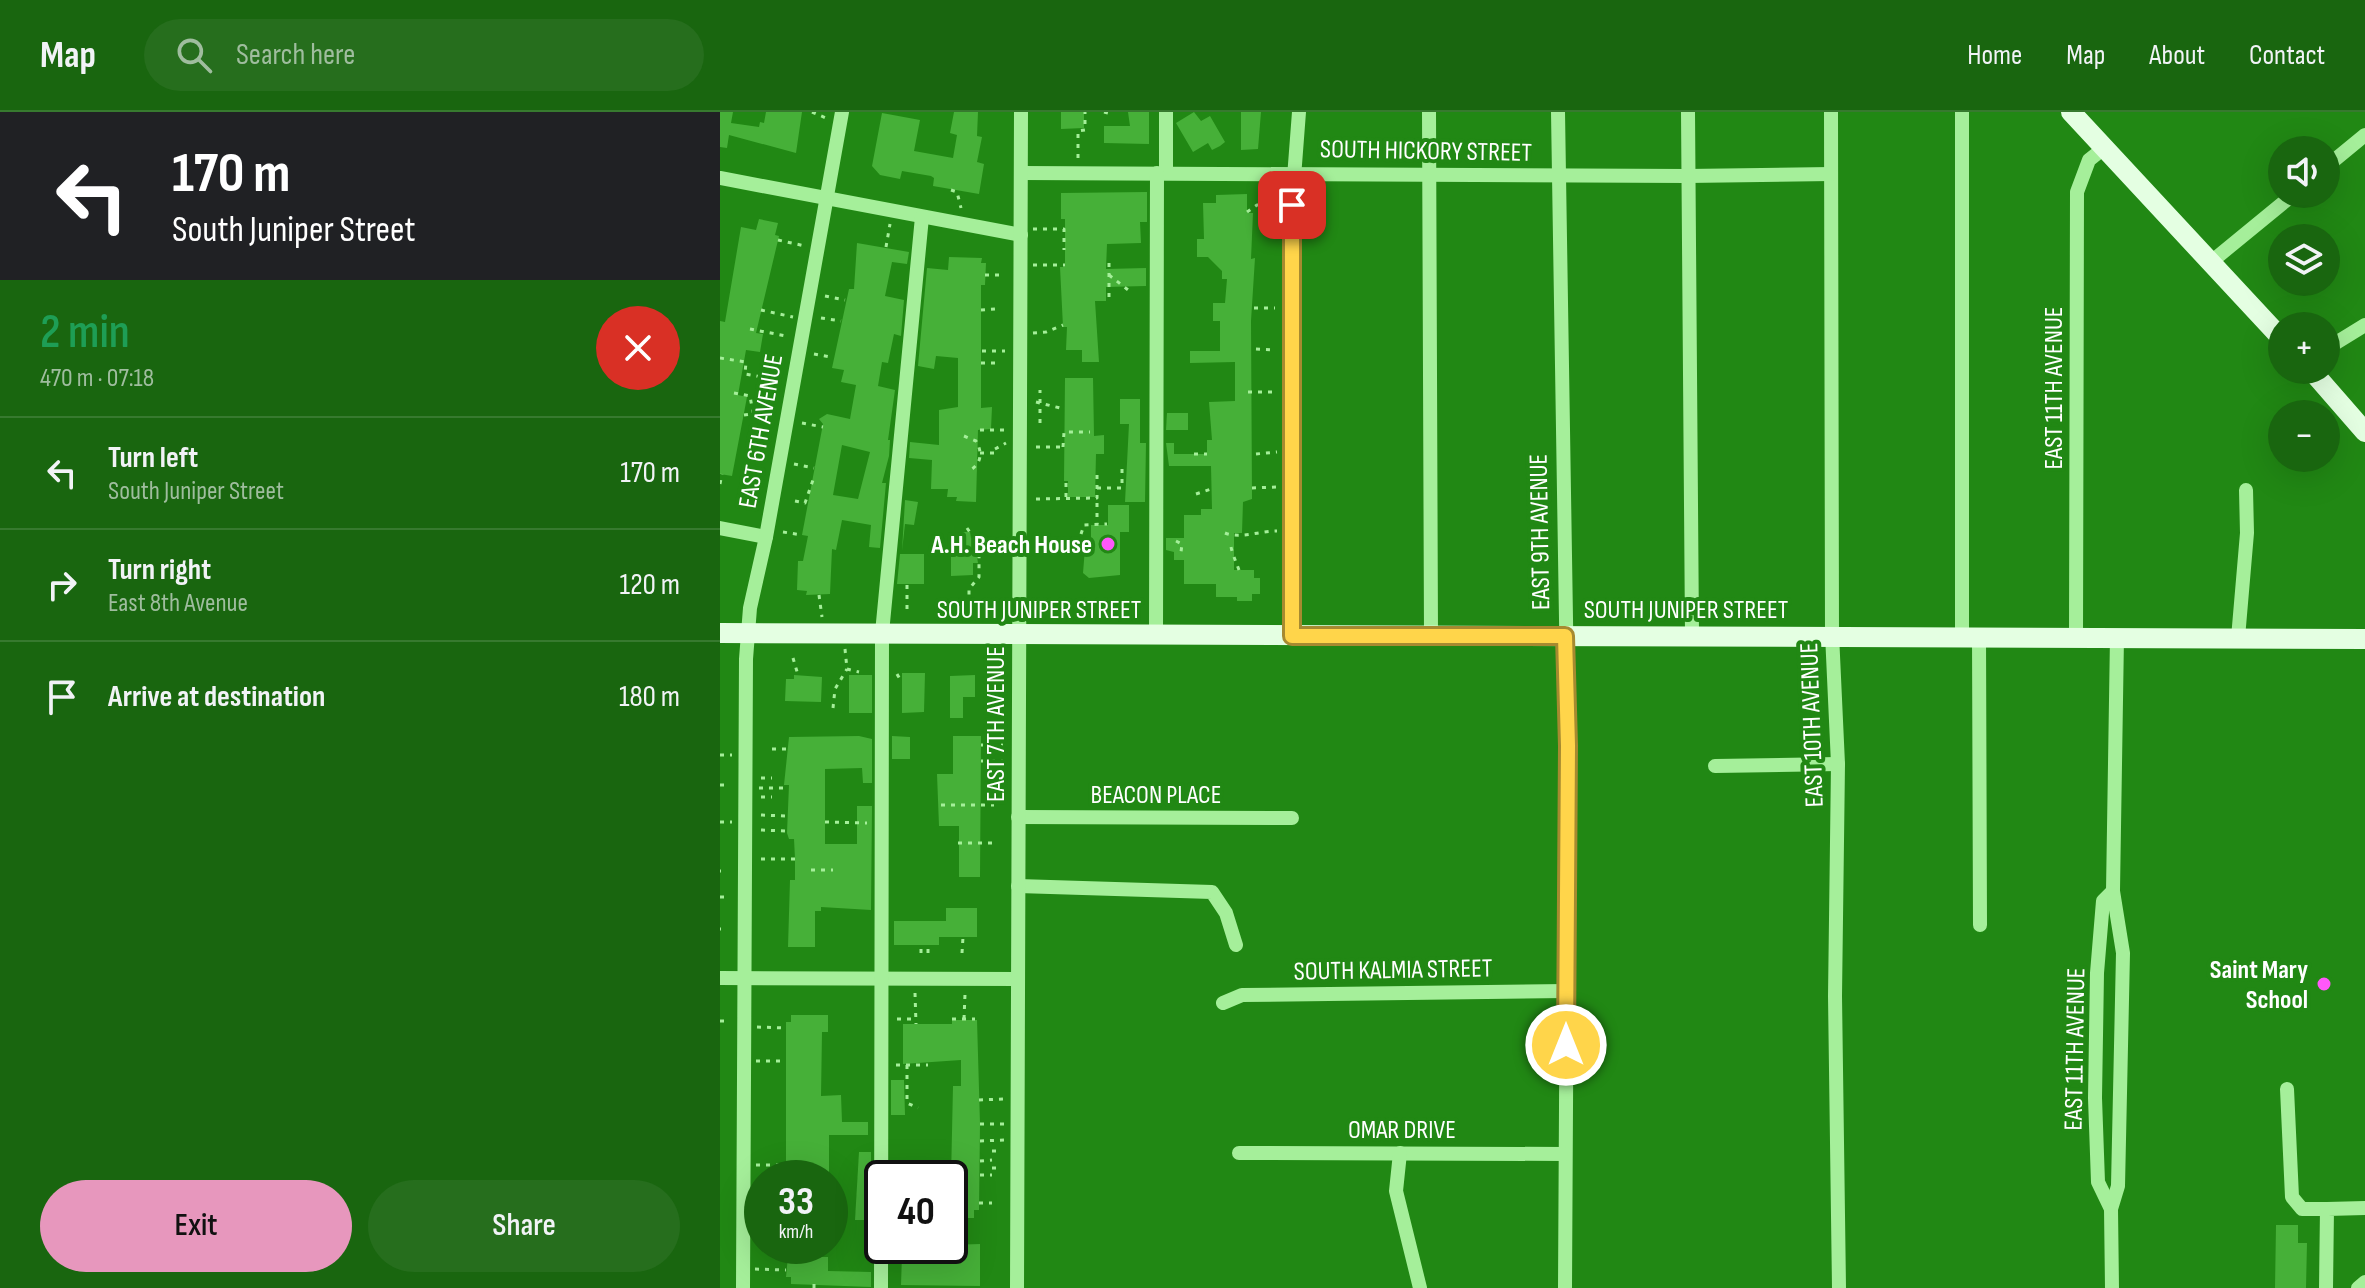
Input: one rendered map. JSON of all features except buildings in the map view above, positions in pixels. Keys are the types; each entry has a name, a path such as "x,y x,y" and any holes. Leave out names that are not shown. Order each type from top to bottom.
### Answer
{"main road":[{"path":"2071,112 2268,324"},
{"path":"2323,384 2365,432"},
{"name":"SOUTH JUNIPER STREET","path":"720,633 1292,636 1832,634 2365,639"}],"street":[{"name":"EAST 6TH AVENUE","path":"743,1288 750,608 766,537 842,112"},
{"name":"EAST 7TH AVENUE","path":"1017,1288 1021,112"},
{"path":"1156,635 1161,173 1166,112"},
{"path":"1292,636 1292,205 1299,112"},
{"path":"1429,112 1431,635"},
{"name":"EAST 9TH AVENUE","path":"1558,112 1568,746 1565,1288"},
{"path":"1688,112 1692,635"},
{"name":"EAST 10TH AVENUE","path":"1831,112 1832,634 1838,764 1835,996 1839,1288"},
{"path":"1962,112 1971,636 1980,925"},
{"path":"2340,156 2365,135"},
{"name":"EAST 11TH AVENUE","path":"2076,637 2077,192 2089,160 2104,148"},
{"name":"SOUTH HICKORY STREET","path":"1022,173 1831,174"},
{"path":"720,178 1021,235"},
{"path":"2211,262 2277,208"},
{"path":"881,1288 882,633 922,217"},
{"path":"2340,340 2365,325"},
{"path":"2238,638 2247,533 2246,490"},
{"path":"720,528 766,537"},
{"name":"EAST 11TH AVENUE","path":"2112,1288 2111,1209 2118,1186 2123,953 2113,891 2117,637"},
{"path":"1715,766 1838,764"},
{"name":"BEACON PLACE","path":"1018,817 1292,818"},
{"path":"1018,886 1212,892 1226,913 1236,945"},
{"name":"EAST 11TH AVENUE","path":"2111,1209 2098,1182 2095,1098 2097,973 2103,901 2113,891"},
{"path":"720,978 1018,979"},
{"name":"SOUTH KALMIA STREET","path":"1223,1003 1242,995 1566,991"},
{"path":"2287,1089 2292,1197 2302,1209 2365,1208"},
{"name":"OMAR DRIVE","path":"1239,1153 1565,1154"},
{"path":"1400,1153 1396,1191 1420,1288"},
{"path":"2326,1288 2327,1209"},
{"path":"2358,1288 2365,1282"}],"path":[{"path":"812,112 826,118"},
{"path":"1078,162 1078,131 1085,130 1085,112"},
{"path":"1104,112 1112,114"},
{"path":"951,190 957,192 961,206 958,224"},
{"path":"1247,212 1257,205 1292,205"},
{"path":"886,247 892,212"},
{"path":"1045,229 1064,229 1064,250"},
{"path":"778,240 817,249"},
{"path":"1109,263 1109,301"},
{"path":"1045,265 1065,265"},
{"path":"985,275 1021,275"},
{"path":"1109,275 1132,293"},
{"path":"809,292 845,300"},
{"path":"1254,308 1291,308"},
{"path":"981,310 995,309"},
{"path":"761,310 841,321"},
{"path":"1021,333 1046,332 1063,325"},
{"path":"750,329 801,339"},
{"path":"1256,349 1291,350"},
{"path":"982,351 995,351"},
{"path":"823,356 830,357"},
{"path":"720,358 746,362 745,374 793,383"},
{"path":"981,363 995,363"},
{"path":"1040,390 1040,423"},
{"path":"1248,392 1277,392"},
{"path":"734,393 750,396 753,413"},
{"path":"1039,402 1064,409"},
{"path":"744,415 788,414"},
{"path":"810,424 823,427"},
{"path":"980,430 1020,430"},
{"path":"1048,447 1064,447 1064,432 1090,432"},
{"path":"964,436 976,441 980,453 972,469"},
{"path":"1256,454 1277,452"},
{"path":"980,453 995,453"},
{"path":"1194,454 1207,454"},
{"path":"802,466 814,468"},
{"path":"1097,488 1122,488 1122,469"},
{"path":"1020,499 1097,498 1097,470"},
{"path":"720,484 722,474"},
{"path":"795,501 805,503 813,480"},
{"path":"1066,483 1066,498"},
{"path":"1252,488 1277,487"},
{"path":"1196,494 1211,489"},
{"path":"1097,503 1097,524"},
{"path":"1081,534 1084,525 1107,524"},
{"path":"967,528 979,548 979,577 969,589 969,634"},
{"path":"1225,533 1241,536 1255,531 1277,531"},
{"path":"790,533 802,535"},
{"path":"1176,541 1182,544 1181,552"},
{"path":"1231,547 1237,568"},
{"path":"979,548 994,548"},
{"path":"907,584 907,609"},
{"path":"819,595 822,609"},
{"path":"793,658 798,675"},
{"path":"833,708 835,689 847,669 845,658"},
{"path":"847,669 859,672"},
{"path":"981,745 994,745"},
{"path":"772,749 787,749"},
{"path":"981,761 994,761"},
{"path":"772,788 787,788"},
{"path":"957,798 957,805"},
{"path":"968,805 969,798"},
{"path":"941,805 994,805"},
{"path":"772,815 787,816"},
{"path":"825,822 875,823"},
{"path":"771,831 787,831"},
{"path":"958,843 994,843"},
{"path":"771,859 795,859"},
{"path":"811,870 833,870"},
{"path":"962,953 963,937"},
{"path":"921,945 921,953"},
{"path":"928,945 928,953"},
{"path":"897,1019 916,1022 915,1003"},
{"path":"964,1019 965,1003"},
{"path":"952,1019 975,1019"},
{"path":"771,1027 786,1028"},
{"path":"771,1061 786,1061"},
{"path":"896,1065 928,1065"},
{"path":"907,1065 907,1103 918,1108"},
{"path":"979,1100 992,1099"},
{"path":"980,1124 992,1124"},
{"path":"980,1141 992,1140"},
{"path":"980,1161 992,1160"},
{"path":"980,1175 992,1175"},
{"path":"979,1203 992,1203"},
{"path":"770,1269 786,1270"}],"place":[{"name":"A.H. Beach House","path":"1108,544"},
{"name":"Saint Mary School","path":"2324,984"}],"route":[{"path":"1292,205 1292,636 1565,636 1568,746 1566,1045"}]}
